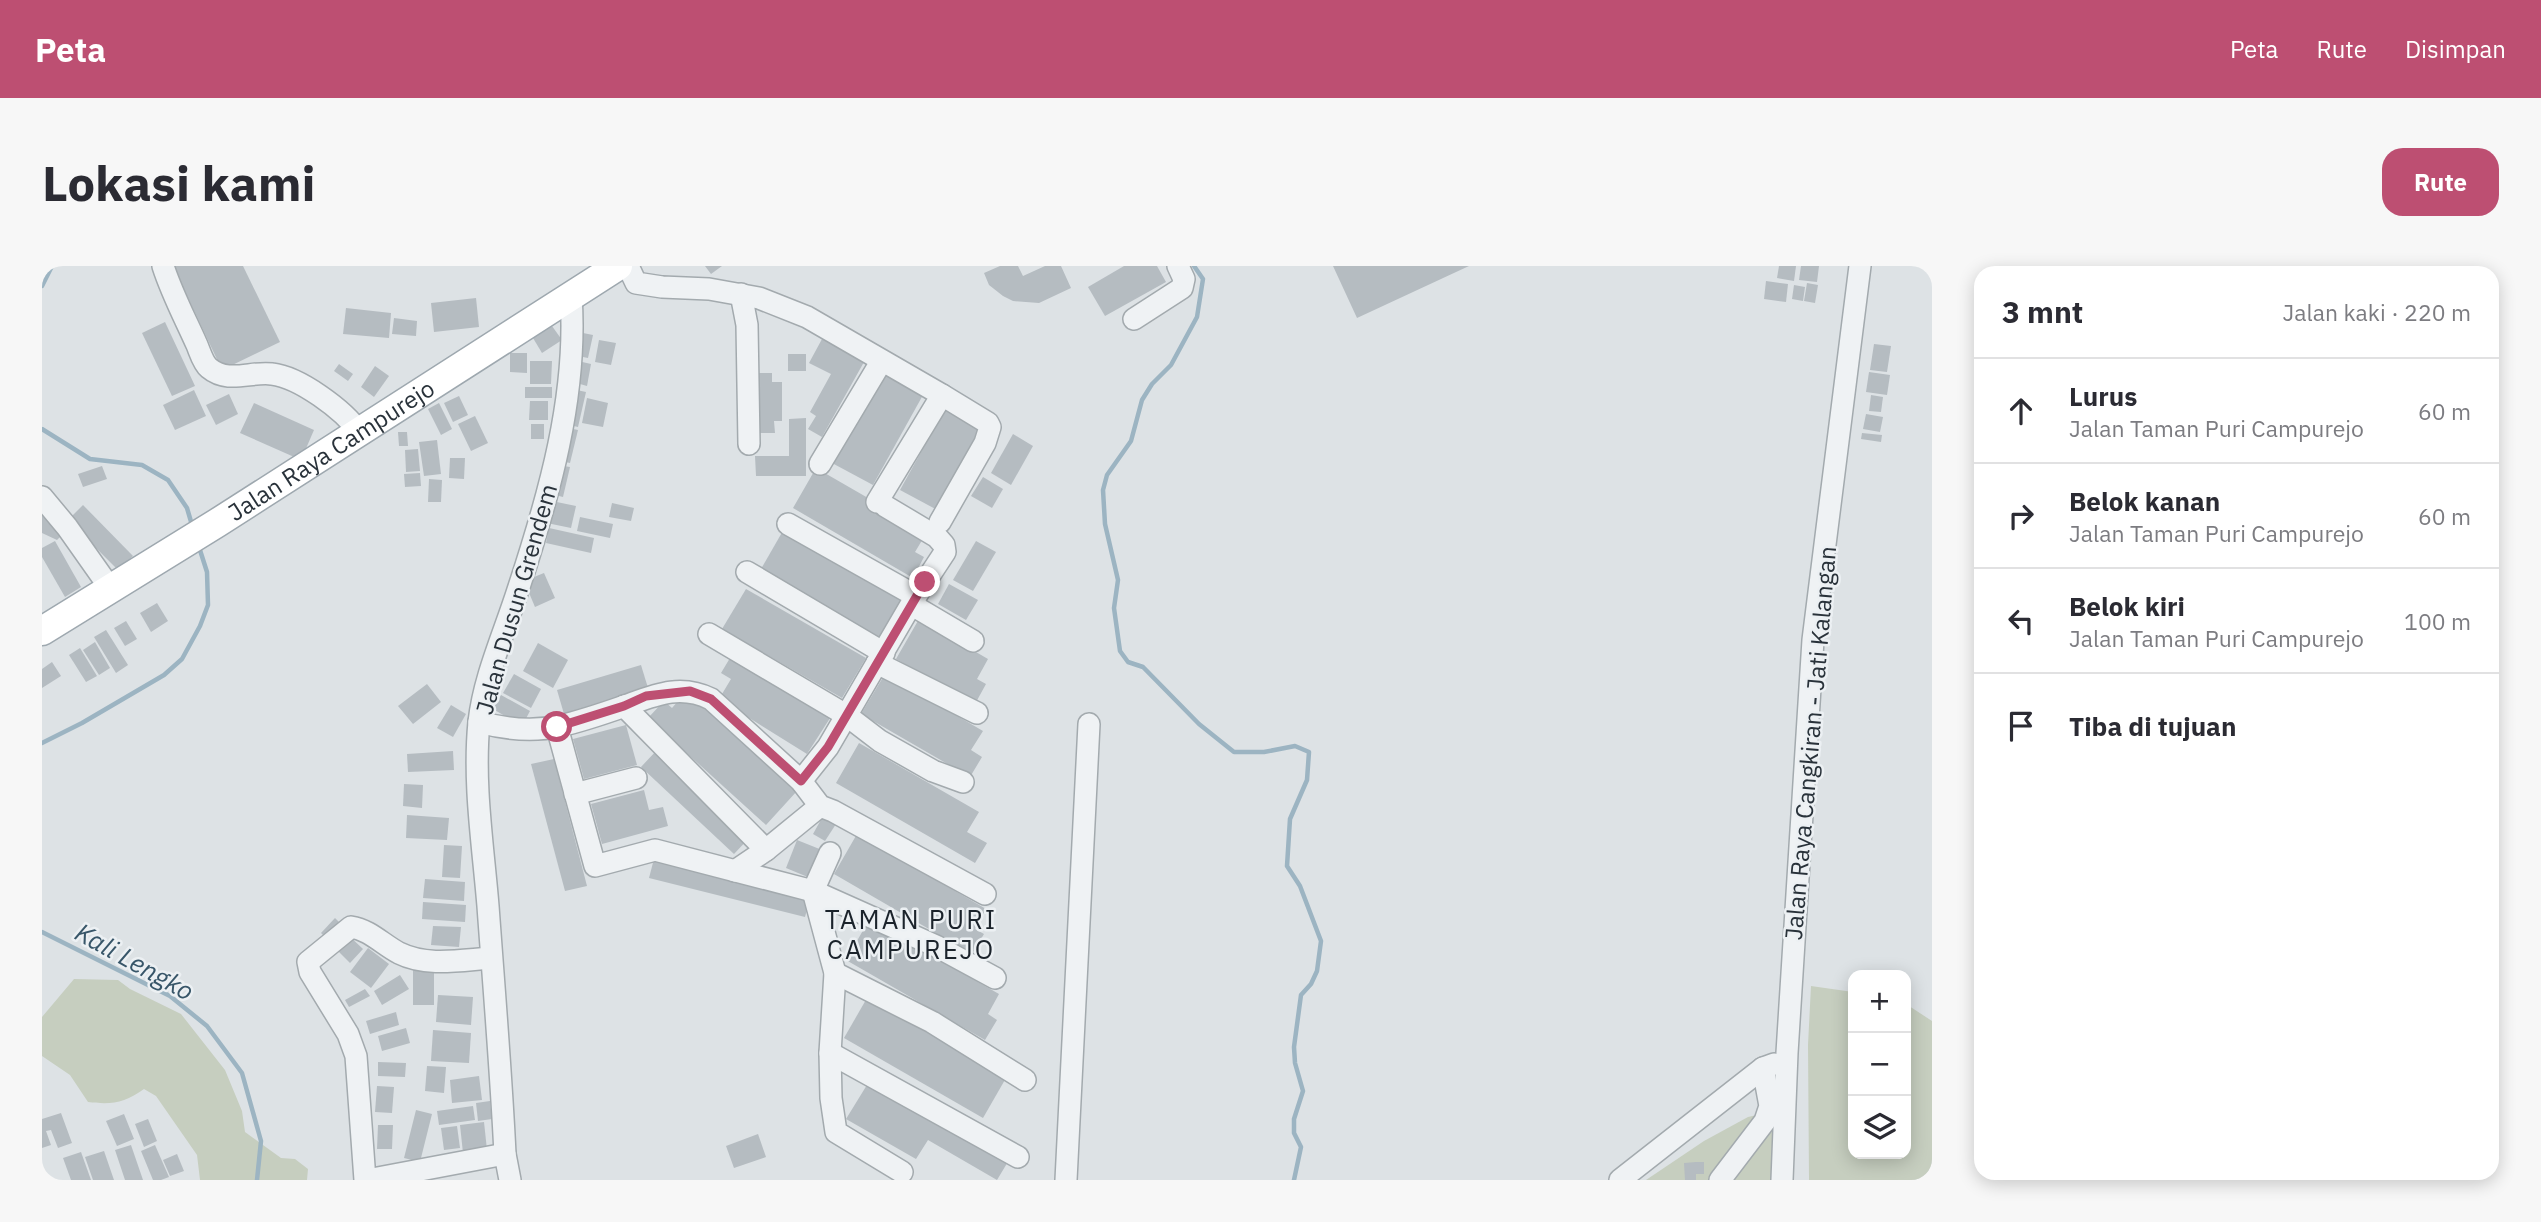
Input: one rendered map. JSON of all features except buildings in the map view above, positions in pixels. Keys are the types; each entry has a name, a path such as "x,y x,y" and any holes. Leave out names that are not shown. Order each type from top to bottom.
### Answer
{"main road":[{"name":"Jalan Raya Campurejo","path":"42,631 218,523 618,266"}],"street":[{"path":"163,266 181,315 209,368 227,376 271,374 285,377 342,412 359,432"},
{"path":"628,266 636,283 741,294 759,298 807,317 942,395 990,427 985,443 940,522"},
{"path":"1134,319 1182,288 1184,279 1178,266"},
{"name":"Jalan Raya Cangkiran - Jati Kalangan","path":"1782,1180 1786,1060 1813,640 1860,266"},
{"path":"741,294 747,325 749,444"},
{"name":"Jalan Dusun Grendem","path":"510,1180 505,1154 478,809 480,722 486,684 526,567 556,461 574,335 571,296"},
{"path":"820,464 881,362"},
{"path":"801,781 828,747 945,552 944,545 937,537 881,504 942,395"},
{"path":"42,497 110,588"},
{"path":"788,524 914,601 973,641"},
{"path":"747,572 880,658 977,713"},
{"path":"709,634 846,715 880,741 933,771 963,782"},
{"path":"480,722 507,730 557,727 624,706 646,696 680,691 700,694 711,699 801,781 820,806 985,894"},
{"path":"624,706 766,850"},
{"path":"1066,1180 1089,724"},
{"path":"557,727 595,866 656,850 813,891 936,946 995,978"},
{"path":"575,794 636,778"},
{"path":"735,871 766,850 820,806"},
{"path":"831,853 813,891 835,973 831,1098 836,1132 902,1172"},
{"path":"491,958 416,960 363,929 351,927 308,962 310,972 348,1034 356,1056 366,1180 505,1154"},
{"path":"835,973 932,1022 1025,1080"},
{"path":"831,1054 1018,1157"},
{"path":"1620,1180 1763,1069 1786,1060"},
{"path":"1720,1180 1765,1121 1770,1107 1763,1069"}],"green space":[{"path":"74,979 118,980 130,989 181,1014 225,1070 242,1111 245,1132 281,1158 295,1159 308,1169 307,1180 200,1180 197,1155 156,1096 144,1089 118,1102 88,1102 70,1075 42,1056 42,1017"},
{"path":"1811,986 1848,991 1848,1159 1911,1159 1911,1007 1932,1021 1932,1180 1809,1180 1808,1045"},
{"path":"1774,1111 1773,1180 1646,1180 1704,1141 1748,1117"}],"waterway":[{"name":"Kali Lengko","path":"42,286 52,266"},
{"path":"1194,266 1203,279 1197,317 1171,365 1152,384 1142,400 1131,441 1107,475 1103,490 1105,524 1118,580 1114,608 1120,651 1128,662 1143,667 1199,724 1234,752 1264,752 1295,746 1309,752 1307,780 1290,819 1287,866 1300,886 1321,941 1317,971 1311,984 1301,995 1294,1047 1295,1063 1303,1091 1294,1119 1294,1133 1301,1147 1294,1180"},
{"name":"Kali Lengko","path":"42,429 90,459 142,465 168,480 187,508 192,525"},
{"name":"Kali Lengko","path":"42,743 164,675 182,659 208,605 207,572 199,547"},
{"name":"Kali Lengko","path":"42,932 170,996 207,1026 242,1073 261,1141 257,1180"}],"district":[{"name":"TAMAN PURI CAMPUREJO","path":"911,934"}],"route":[{"path":"557,727 624,706 646,696 690,691 711,699 801,781 828,747 925,582"}]}
